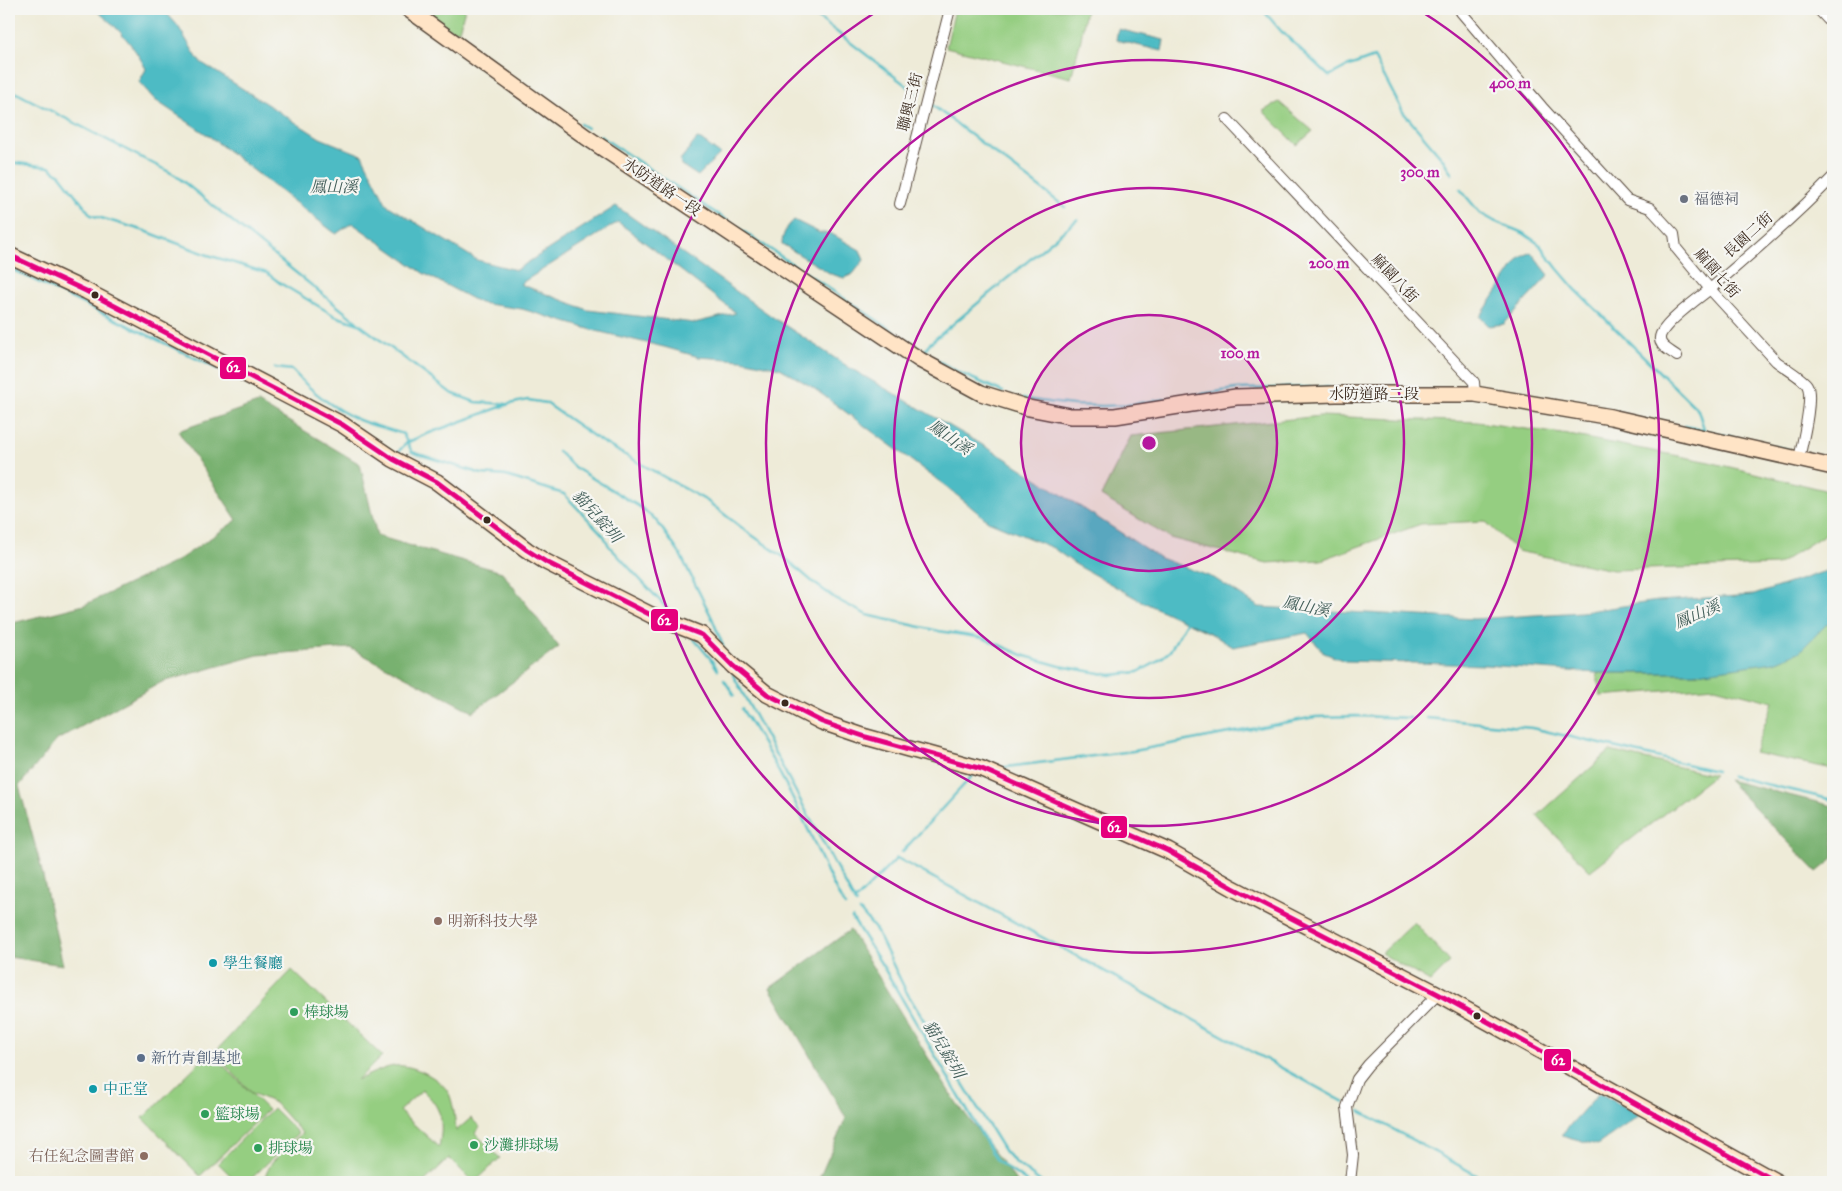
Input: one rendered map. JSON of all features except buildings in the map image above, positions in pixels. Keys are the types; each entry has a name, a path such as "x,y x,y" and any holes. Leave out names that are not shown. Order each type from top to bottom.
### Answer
{"street":[{"name":"水防道路一段","path":"408,9 586,137 920,360"},
{"name":"聯興三街","path":"900,204 950,9"},
{"path":"1818,9 1833,25"},
{"name":"麻園七街","path":"1461,10 1542,107 1627,200 1650,208 1674,234 1676,248 1710,289 1776,361 1786,370 1803,380 1808,386 1808,410 1800,454"},
{"name":"麻園八街","path":"1227,119 1474,388"},
{"name":"長園二街","path":"1677,356 1661,345 1661,334 1670,323 1833,177"},
{"path":"9,255 86,291 334,420 393,458 438,482 526,550 546,562 651,615 702,634 733,666 767,694 822,722 866,737 982,769 1168,851 1233,888 1438,994 1777,1182"},
{"name":"水防道路二段","path":"920,360 981,393 1029,408 1070,416 1115,416 1236,397 1474,388 1800,454 1833,467"},
{"path":"1350,1182 1353,1155 1347,1107 1357,1079 1368,1065 1438,994"}],"green space":[{"path":"422,9 465,9 459,30 454,32"},
{"path":"955,9 1086,9 1071,78 946,47"},
{"path":"1279,102 1313,131 1297,145 1263,111"},
{"path":"258,403 360,464 377,536 502,572 559,647 473,712 350,648 258,655 162,682 57,740 19,786 40,863 63,965 9,957 9,624 84,605 177,561 237,520 178,431"},
{"path":"1320,416 1477,422 1569,435 1705,461 1833,492 1833,529 1777,565 1613,570 1517,551 1485,521 1421,524 1321,560 1267,563 1170,538 1101,496 1131,436"},
{"path":"1833,618 1833,769 1754,753 1773,702 1715,687 1600,696 1597,673 1698,673 1799,652"},
{"path":"1610,751 1714,775 1590,871 1537,816"},
{"path":"1728,780 1833,806 1833,859 1817,872"},
{"path":"1414,922 1450,962 1430,982 1381,953"},
{"path":"850,930 953,1098 1017,1182 818,1181 846,1118 770,988"},
{"path":"292,970 382,1056 357,1080 394,1066 409,1067 434,1078 447,1090 450,1096 456,1131 471,1118 480,1127 475,1133 500,1158 475,1182 449,1158 424,1182 282,1182 277,1177 275,1182 262,1182 272,1162 302,1133 275,1103 252,1093 214,1053","holes":["422,1090 429,1096 440,1116 439,1147 399,1111"]},
{"name":"籃球場","path":"210,1052 268,1110 200,1176 143,1118"},
{"name":"排球場","path":"273,1108 298,1133 248,1182 237,1182 218,1163"}],"water":[{"name":"鳳山溪","path":"94,9 163,9 178,26 199,61 320,138 362,155 387,205 477,260 516,270 616,206 774,318 850,368 1005,458 1160,558 1214,578 1259,607 1474,619 1581,612 1658,601 1754,595 1833,567 1833,618 1799,652 1774,662 1698,673 1597,673 1485,665 1345,661 1324,653 1307,633 1233,647 1210,633 1141,601 1075,564 1053,548 988,521 947,487 812,387 780,368 742,360 699,357 592,330 522,309 480,303 423,273 352,223 336,234 209,136 155,100 139,82 146,69 141,60 124,36","holes":["618,222 736,313 694,323 588,310 520,284"]},
{"path":"1118,29 1164,40 1162,51 1116,40"},
{"path":"697,139 720,154 698,176 681,165 680,160"},
{"path":"794,220 820,233 830,233 860,250 864,260 853,274 844,278 831,274 782,244 785,231"},
{"path":"1531,252 1549,275 1504,324 1489,326 1480,317 1519,259"},
{"path":"1599,1093 1640,1115 1597,1145 1561,1135"}],"waterway":[{"path":"807,9 916,93"},
{"path":"1262,9 1281,31 1329,76 1344,68 1374,57 1403,112 1442,158 1452,174"},
{"path":"9,89 175,175 357,322"},
{"path":"932,105 1065,207"},
{"path":"580,124 587,128"},
{"path":"600,136 935,359 960,373 1003,392"},
{"path":"9,162 49,167 60,175 91,215 145,231 208,255 267,273 280,283 335,316 359,324 451,393 475,402 507,404"},
{"path":"1460,189 1480,213 1523,233 1539,244 1575,289 1698,410 1704,429"},
{"path":"925,352 928,345 1078,219"},
{"path":"9,268 220,370"},
{"name":"貓兒錠圳","path":"275,368 292,370 323,398 350,416 403,434 412,452 482,474 506,476 564,494 604,536 609,546 675,617"},
{"path":"1023,399 1073,405 1103,406 1126,405 1236,389 1328,387"},
{"path":"399,451 406,443 424,435 509,404 528,400 546,403 602,442 707,501 785,558 836,599 867,615 939,631 983,638 1025,656 1060,666 1111,675 1138,672 1155,663 1170,651 1188,619"},
{"path":"1685,426 1789,450"},
{"path":"558,451 574,467 640,507 656,520 680,554 712,618 723,646"},
{"name":"貓兒錠圳","path":"693,638 718,670"},
{"path":"733,675 856,904"},
{"name":"貓兒錠圳","path":"724,680 734,695"},
{"name":"貓兒錠圳","path":"742,709 791,794 845,906"},
{"path":"998,768 1133,751 1315,717 1410,718"},
{"path":"1427,718 1532,728 1716,771"},
{"path":"902,852 973,775"},
{"path":"1732,776 1833,800"},
{"path":"854,902 897,858 1344,1102"},
{"path":"860,911 876,930 907,993 1005,1152 1017,1164 1041,1182"},
{"name":"貓兒錠圳","path":"852,918 884,968 997,1161 1027,1182"},
{"path":"1360,1111 1489,1182"},
{"path":"1782,1177 1804,1181 1833,1181"}],"transit line":[{"name":"62","path":"9,255 86,291 343,425 393,459 437,482 527,550 546,562 651,615 702,635 733,666 767,694 822,722 866,737 982,769 1168,851 1233,888 1438,994 1777,1182"}],"place":[{"name":"福德祠","path":"1684,199"},
{"name":"明新科技大學","path":"438,921"},
{"name":"學生餐廳","path":"213,963"},
{"name":"棒球場","path":"294,1012"},
{"name":"新竹青創基地","path":"141,1058"},
{"name":"中正堂","path":"93,1089"},
{"name":"籃球場","path":"205,1114"},
{"name":"沙灘排球場","path":"474,1145"},
{"name":"排球場","path":"258,1148"},
{"name":"右任紀念圖書館","path":"144,1156"}]}
